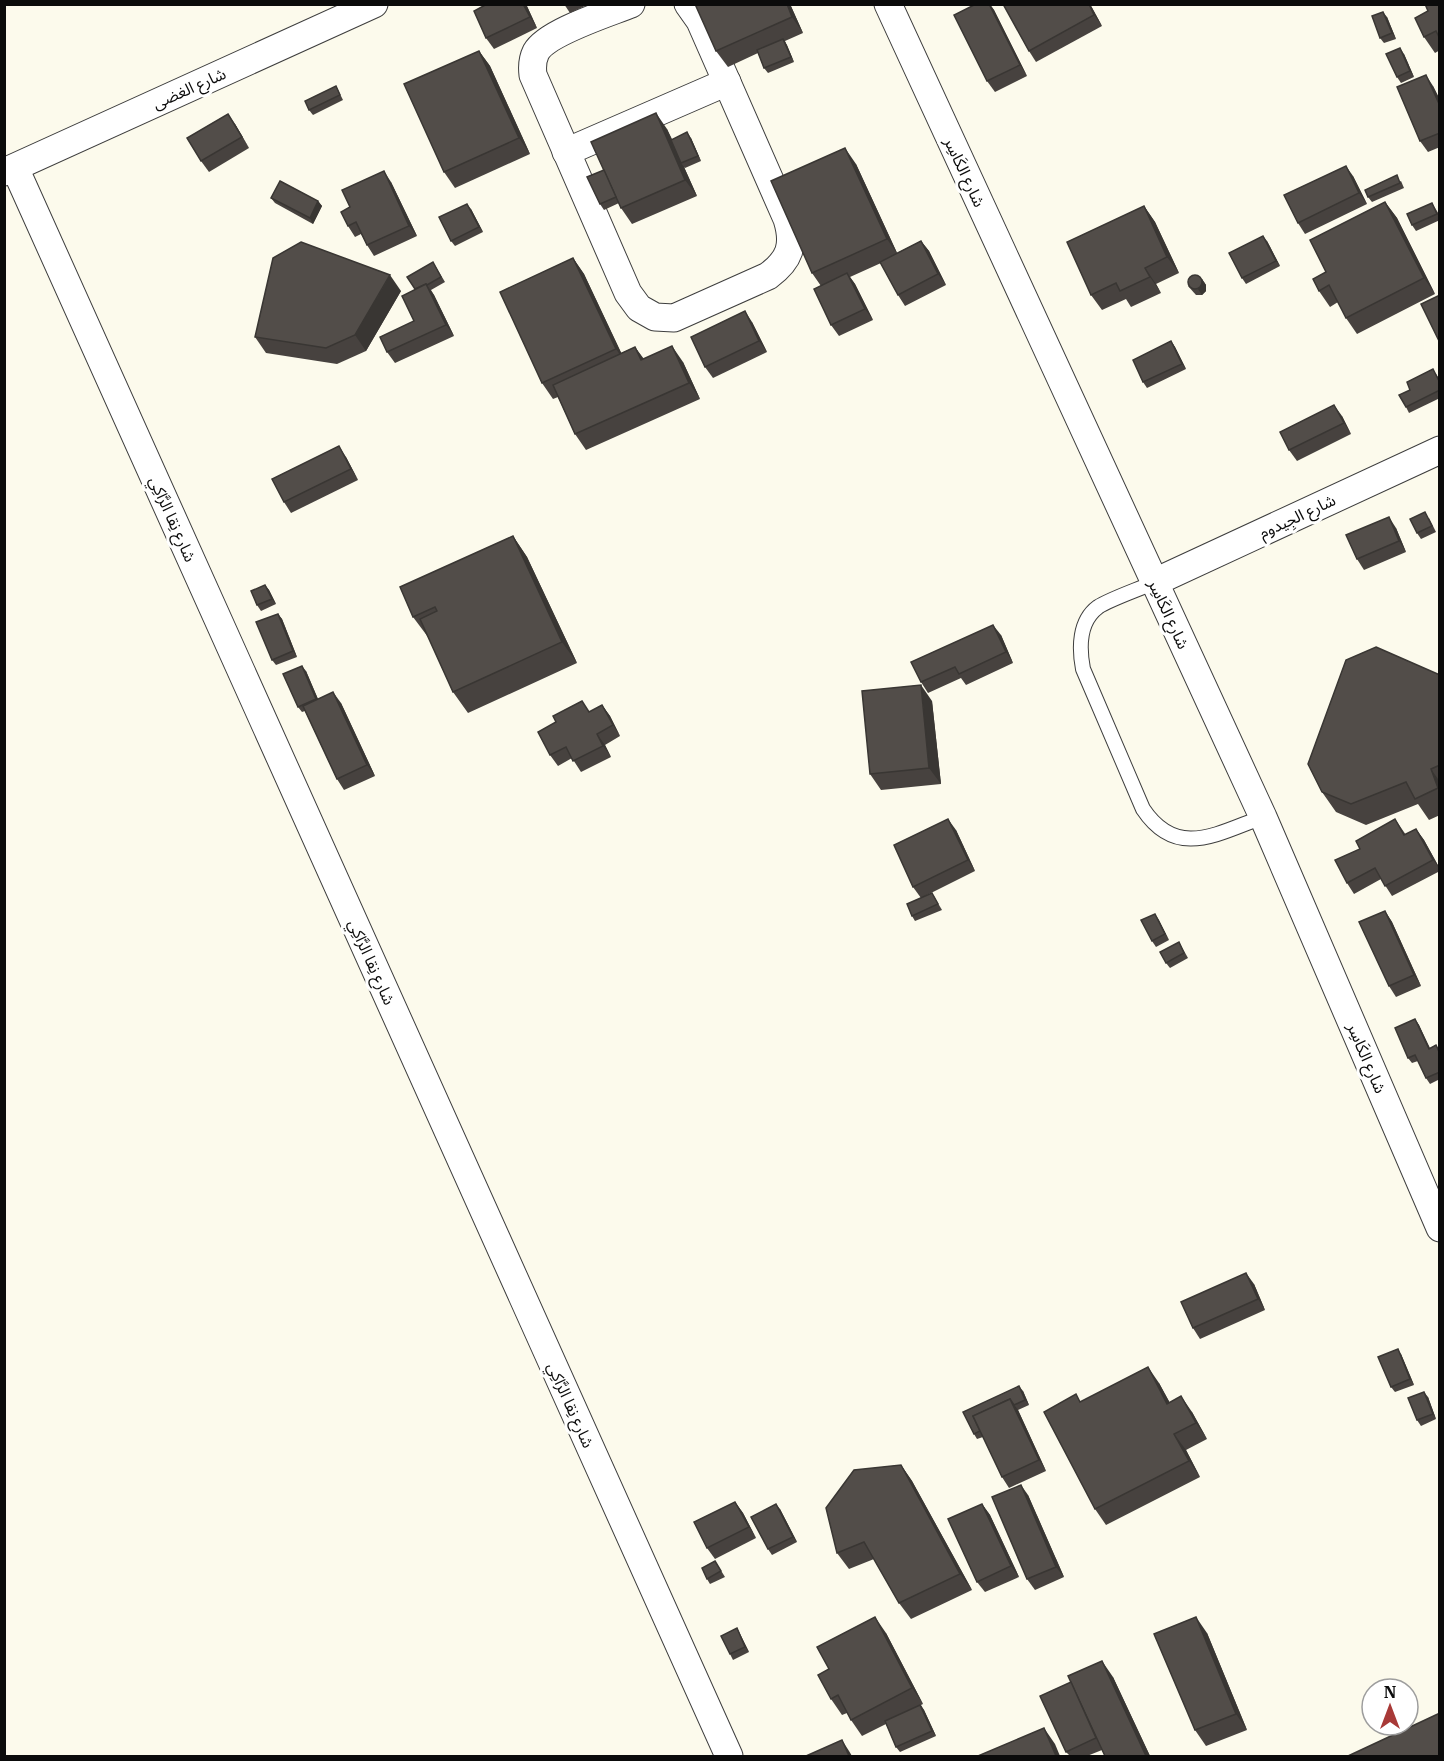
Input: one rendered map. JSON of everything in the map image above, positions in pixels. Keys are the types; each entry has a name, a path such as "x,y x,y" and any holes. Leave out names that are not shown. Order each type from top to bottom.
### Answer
{"street":[{"name":"شارع الغضى","path":"10,170 374,4"},
{"path":"631,4 586,14 545,42 537,51 532,63 533,75 628,293 639,308 655,317 674,318 692,312 768,276 779,268 787,257 791,245 791,232 787,219 700,21 688,4"},
{"name":"شارع الكَاسِر","path":"888,4 1263,817 1440,1228"},
{"path":"566,152 727,82"},
{"name":"شارع نِقا الرَّاكِي","path":"10,170 729,1756"},
{"name":"شارع الجِيدوم","path":"1155,582 1440,450"}],"lane":[{"path":"1155,582 1098,608 1083,631 1080,643 1083,669 1143,809 1150,819 1168,834 1190,840 1202,839 1263,817"}],"building":[{"path":"487,4 523,4 530,17 486,38 474,11"},
{"path":"695,4 787,4 792,17 716,51"},
{"path":"976,4 989,4 1020,65 987,81 954,15"},
{"path":"1003,4 1089,4 1094,15 1029,51"},
{"path":"1425,4 1440,4 1440,39 1436,31 1424,37 1415,18 1428,11"},
{"path":"1383,12 1392,33 1380,38 1372,16"},
{"path":"783,39 791,57 764,68 757,50"},
{"path":"1400,48 1410,71 1397,77 1386,54"},
{"path":"479,51 519,138 444,172 404,84"},
{"path":"1426,75 1440,106 1440,133 1420,141 1397,87"},
{"path":"336,86 340,95 309,110 305,101"},
{"path":"656,113 685,180 621,208 591,142"},
{"path":"228,114 242,137 201,161 187,138"},
{"path":"687,132 698,156 681,163 671,140"},
{"path":"845,148 887,239 812,273 771,181"},
{"path":"1346,166 1359,193 1298,223 1284,195"},
{"path":"604,170 616,197 600,204 587,177"},
{"path":"384,171 409,226 367,245 356,222 348,226 341,212 350,207 342,190"},
{"path":"1397,175 1400,183 1368,197 1365,190"},
{"path":"280,181 318,201 310,218 271,198"},
{"path":"1385,202 1424,278 1346,318 1329,285 1319,291 1313,279 1326,272 1310,240"},
{"path":"1432,203 1437,214 1412,225 1407,214"},
{"path":"467,204 479,227 451,241 439,217"},
{"path":"1144,206 1167,257 1145,268 1150,277 1120,291 1116,283 1091,295 1067,242"},
{"path":"1263,236 1276,261 1242,278 1229,253"},
{"path":"921,241 938,274 898,295 880,262"},
{"path":"301,242 390,275 355,335 326,348 255,337 273,258"},
{"path":"573,258 616,349 542,383 500,292"},
{"path":"433,262 441,277 415,289 407,277"},
{"path":"847,273 865,309 831,325 814,289"},
{"path":"1192,275 1198,275 1202,282 1198,289 1192,289 1188,285 1188,279"},
{"path":"426,284 446,325 387,352 380,337 414,321 402,296"},
{"path":"1440,295 1440,343 1421,304"},
{"path":"745,311 759,341 705,367 691,337"},
{"path":"1171,341 1182,364 1143,382 1133,360"},
{"path":"672,346 689,383 575,434 553,385 635,347 641,360"},
{"path":"1433,369 1440,383 1440,390 1406,407 1399,395 1410,390 1407,382"},
{"path":"1334,405 1344,423 1289,450 1280,432"},
{"path":"339,446 351,469 284,502 272,479"},
{"path":"1425,512 1432,526 1417,533 1410,519"},
{"path":"1389,517 1399,541 1357,559 1346,535"},
{"path":"513,536 562,642 453,692 420,619 437,611 435,607 413,617 400,587"},
{"path":"265,585 272,599 257,605 251,591"},
{"path":"278,614 293,651 272,660 256,622"},
{"path":"993,625 1006,652 959,674 955,667 921,682 911,662"},
{"path":"1376,647 1440,675 1440,765 1431,769 1438,788 1415,799 1406,782 1351,804 1322,792 1308,764 1346,660"},
{"path":"302,666 316,699 298,707 283,674"},
{"path":"921,685 929,768 870,774 862,691"},
{"path":"333,692 367,765 337,779 303,706"},
{"path":"582,701 589,712 602,705 613,725 597,734 603,746 573,761 566,747 550,755 538,732 556,722 553,716"},
{"path":"948,819 968,860 913,887 894,845"},
{"path":"1395,819 1404,835 1416,829 1433,860 1385,886 1375,868 1347,883 1335,860 1360,849 1356,841"},
{"path":"932,893 938,904 912,916 907,904"},
{"path":"1385,911 1414,975 1389,986 1359,922"},
{"path":"1155,914 1165,934 1152,941 1141,920"},
{"path":"1179,942 1184,953 1166,963 1160,952"},
{"path":"1415,1019 1429,1049 1436,1045 1440,1054 1440,1072 1426,1078 1415,1055 1408,1058 1395,1028"},
{"path":"1246,1273 1258,1299 1193,1328 1181,1302"},
{"path":"1398,1349 1410,1379 1391,1387 1378,1357"},
{"path":"1148,1367 1167,1404 1181,1396 1196,1423 1174,1434 1189,1461 1095,1509 1044,1412 1076,1394 1080,1402"},
{"path":"1019,1386 1025,1400 1014,1405 1010,1399 973,1416 980,1431 974,1434 963,1412"},
{"path":"1424,1392 1433,1414 1417,1420 1408,1398"},
{"path":"1010,1399 1039,1460 1002,1477 973,1416"},
{"path":"901,1465 960,1574 899,1603 864,1542 837,1553 826,1508 854,1470"},
{"path":"1021,1485 1056,1567 1027,1579 992,1497"},
{"path":"735,1502 749,1527 707,1548 694,1522"},
{"path":"776,1504 793,1537 768,1549 751,1517"},
{"path":"982,1504 1011,1566 977,1582 948,1519"},
{"path":"715,1561 721,1571 707,1579 702,1568"},
{"path":"875,1617 912,1688 851,1720 838,1695 831,1699 818,1675 829,1669 817,1647"},
{"path":"1196,1617 1236,1714 1195,1730 1154,1634"},
{"path":"737,1628 745,1647 730,1654 721,1636"},
{"path":"1102,1661 1146,1756 1105,1756 1068,1676"},
{"path":"1071,1682 1096,1738 1066,1752 1040,1696"},
{"path":"920,1705 932,1731 896,1747 885,1721"},
{"path":"1440,1713 1440,1756 1348,1756 1389,1737 1420,1737 1420,1722"},
{"path":"1044,1728 1056,1756 978,1756"},
{"path":"842,1740 849,1756 806,1756"}]}
